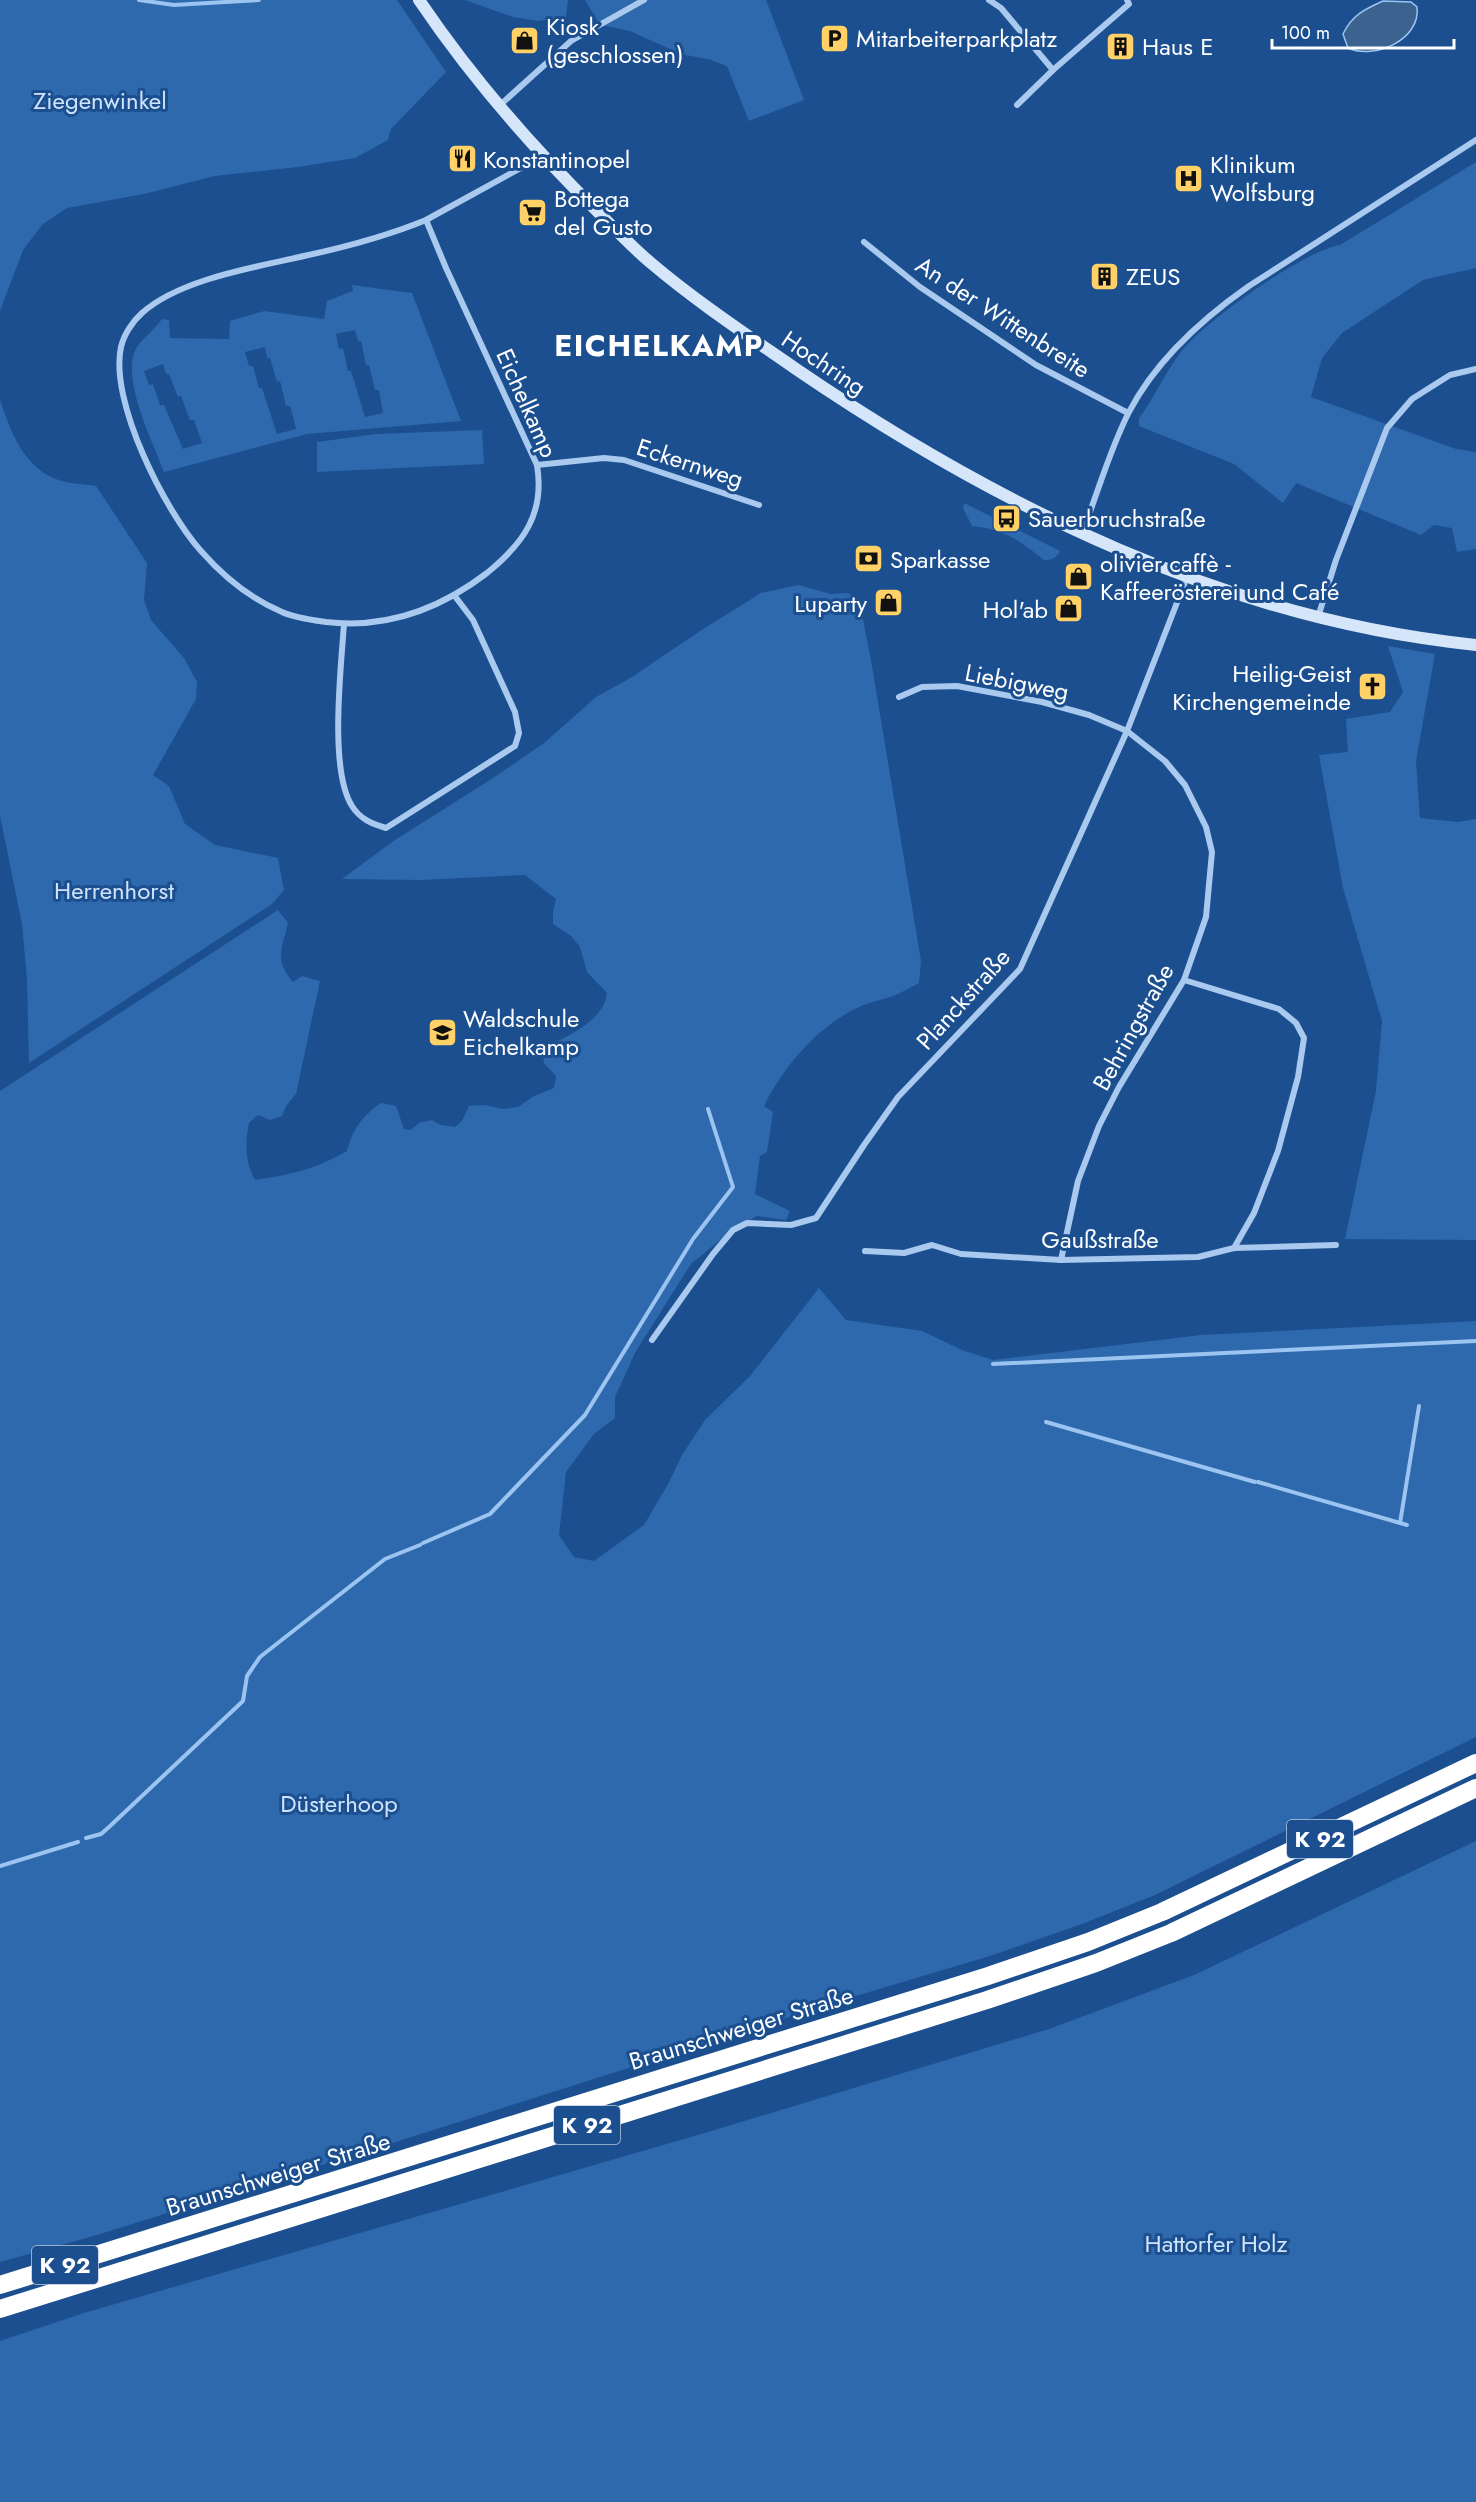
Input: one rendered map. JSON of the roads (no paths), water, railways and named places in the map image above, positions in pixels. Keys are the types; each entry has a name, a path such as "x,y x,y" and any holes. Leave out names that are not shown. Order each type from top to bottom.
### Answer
{"highway":[{"name":"Braunschweiger Straße","path":"0,2285 988,1976 1088,1942 1162,1912 1476,1762"},
{"name":"Braunschweiger Straße","path":"0,2309 976,2004 1096,1963 1182,1928 1476,1788"}],"street":[{"name":"Hochring","path":"420,0 444,36 498,106 540,153 651,263 710,310 894,434 1006,497 1082,533 1187,577 1317,618 1440,642 1476,645"},
{"path":"498,106 571,41 644,0"},
{"path":"989,0 1001,9 1053,70"},
{"path":"1017,105 1053,70 1129,4 1127,0"},
{"path":"1082,533 1107,462 1128,413 1172,351 1215,310 1476,140"},
{"name":"Eichelkamp","path":"426,220 537,465 540,483 538,503 531,524 497,565 454,596 421,611 372,623 344,624 312,621 284,614 231,580 200,550 173,513 136,436 121,375 122,345 128,331 141,313 183,289 240,271 376,238 426,220 526,165 540,153"},
{"name":"An der Wittenbreite","path":"864,242 920,286 1036,365 1128,413"},
{"path":"1317,618 1336,560 1388,428 1412,399 1450,375 1476,369"},
{"name":"Eckernweg","path":"537,465 604,458 624,460 759,505"},
{"name":"Planckstraße","path":"652,1340 713,1254 733,1230 747,1223 791,1225 816,1218 898,1096 1020,969 1127,731 1187,577"},
{"path":"344,624 338,728 344,780 351,805 360,816 373,824 386,828 515,746 519,734 515,712 473,620 454,596"},
{"name":"Liebigweg","path":"899,698 922,687 957,686 1042,702 1089,716 1127,731"},
{"name":"Behringstraße","path":"1061,1260 1078,1181 1099,1126 1119,1087 1184,980 1206,916 1212,852 1206,827 1185,785 1165,761 1127,731"},
{"path":"1184,980 1279,1009 1296,1023 1304,1038 1298,1077 1278,1151 1254,1212 1234,1248"},
{"name":"Gaußstraße","path":"865,1251 904,1252 932,1245 961,1254 1061,1260 1198,1257 1234,1248 1336,1245"}],"waterway":[{"path":"139,0 174,5 259,0"},
{"path":"423,1543 490,1514 585,1415 693,1239 733,1187 708,1109"},
{"path":"993,1364 1476,1341"},
{"path":"1400,1523 1419,1406"},
{"path":"1046,1422 1255,1482"},
{"path":"1258,1482 1407,1525"},
{"path":"86,1838 101,1834 243,1701 247,1676 260,1657 385,1559 420,1545"},
{"path":"0,1866 78,1842"}],"place":[{"name":"Mitarbeiterparkplatz","path":"835,38"},
{"name":"Kiosk (geschlossen)","path":"525,40"},
{"name":"Haus E","path":"1121,46"},
{"name":"Konstantinopel","path":"462,159"},
{"name":"Klinikum Wolfsburg","path":"1189,178"},
{"name":"Bottega del Gusto","path":"533,212"},
{"name":"ZEUS","path":"1105,276"},
{"name":"Sauerbruchstraße","path":"1007,518"},
{"name":"Sparkasse","path":"869,559"},
{"name":"olivier caffè - Kaffeerösterei und Café","path":"1079,577"},
{"name":"Luparty","path":"888,603"},
{"name":"Hol'ab","path":"1069,609"},
{"name":"Heilig-Geist Kirchengemeinde","path":"1372,687"},
{"name":"Waldschule Eichelkamp","path":"442,1032"}],"district":[{"name":"EICHELKAMP","path":"659,345"}],"park label":[{"name":"Ziegenwinkel","path":"100,100"},
{"name":"Herrenhorst","path":"114,890"},
{"name":"Düsterhoop","path":"339,1803"},
{"name":"Hattorfer Holz","path":"1216,2243"}]}
